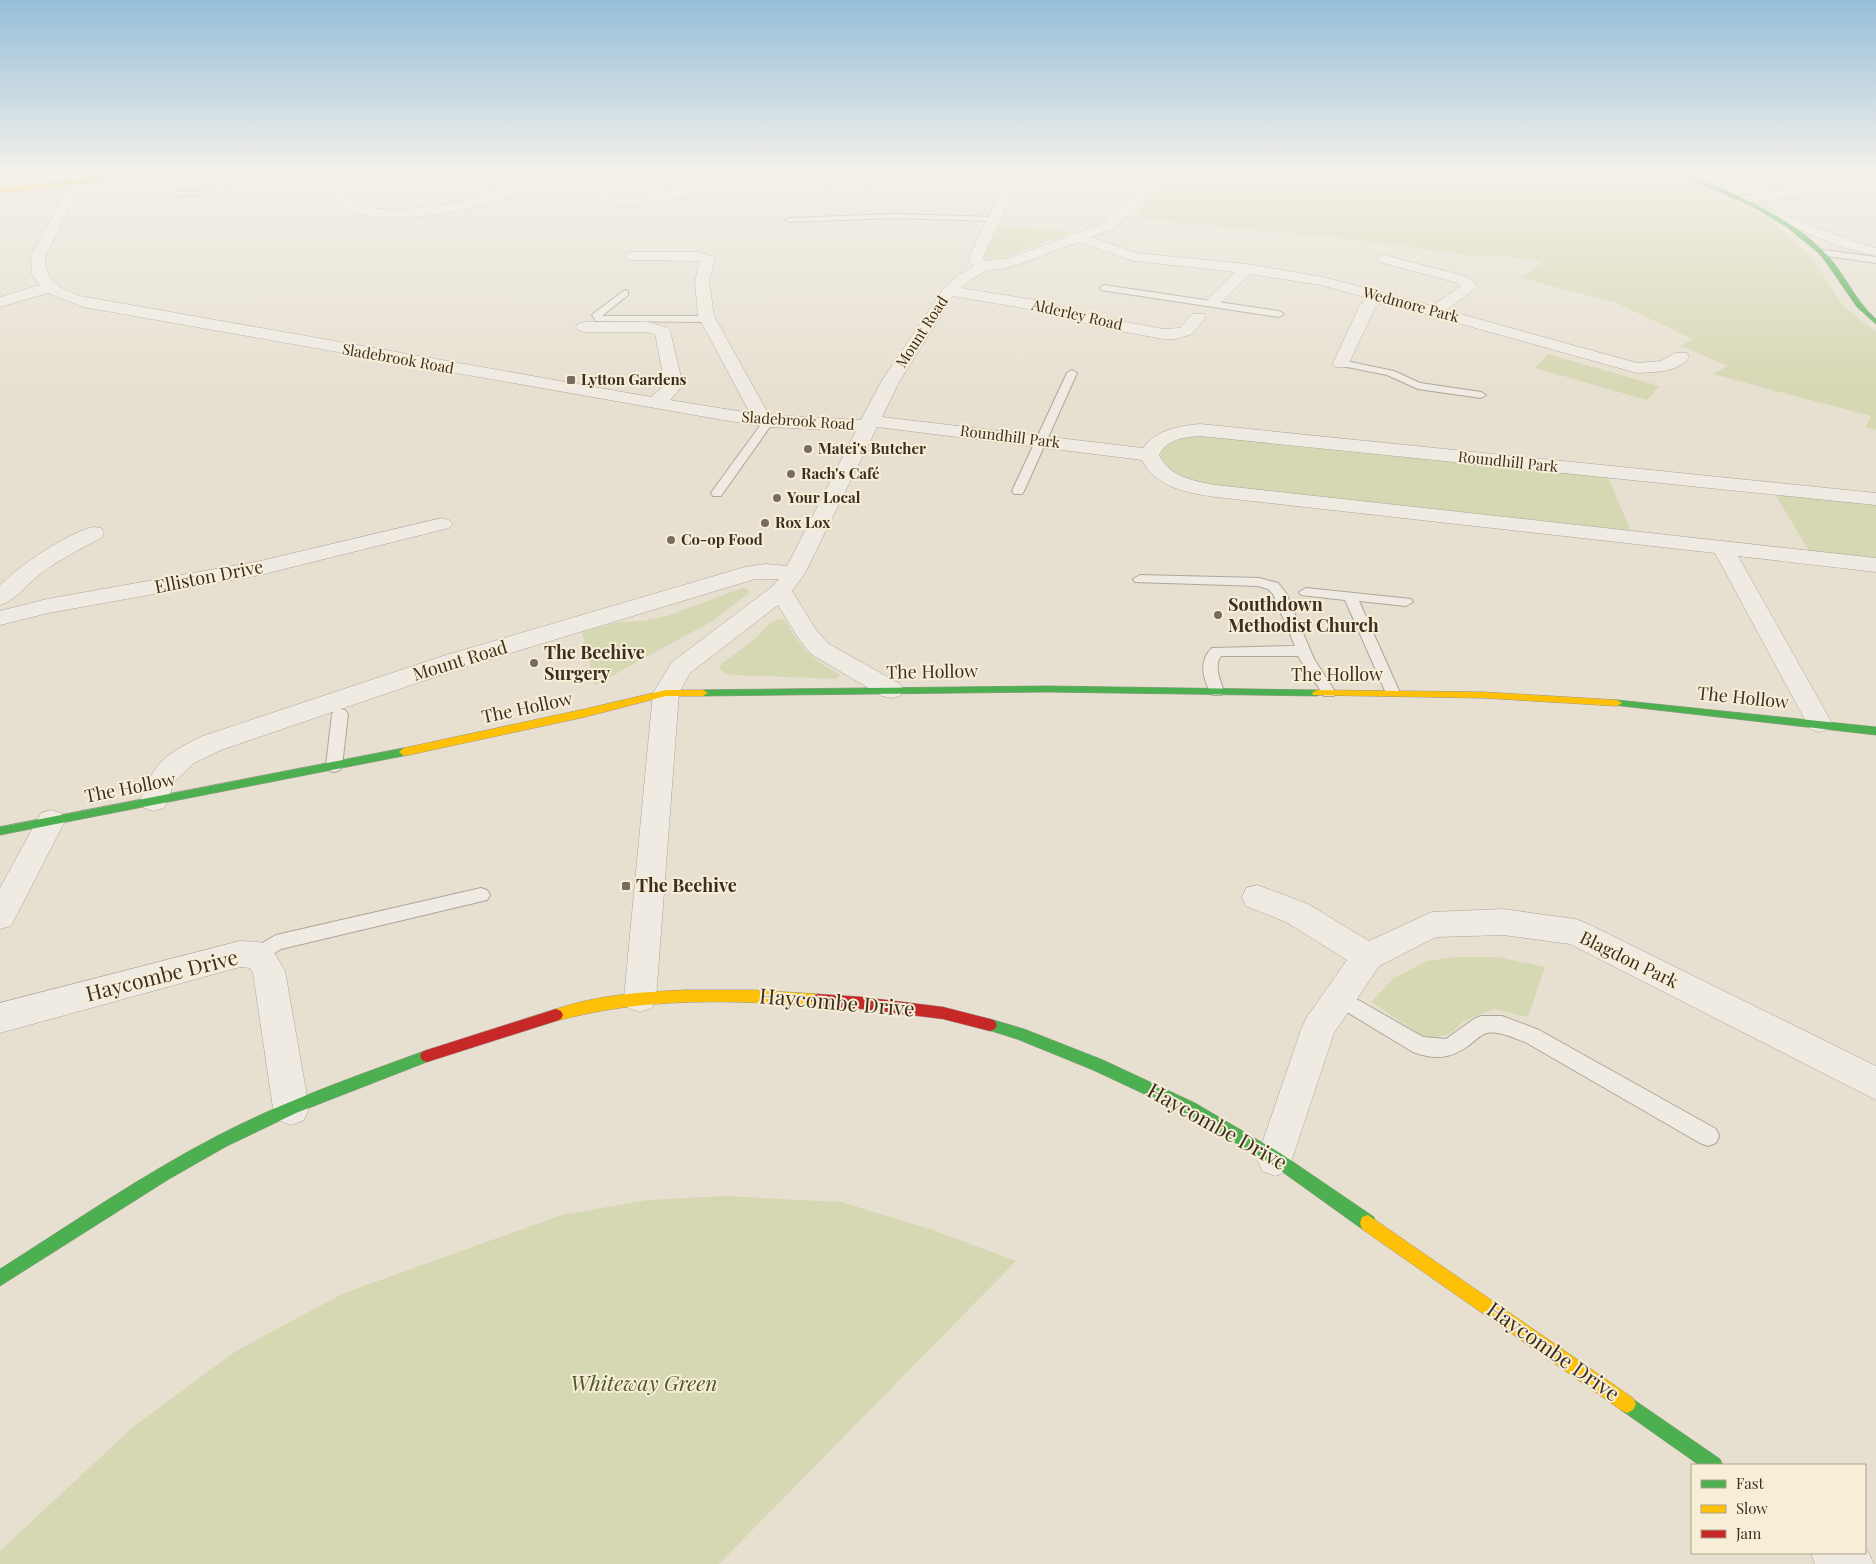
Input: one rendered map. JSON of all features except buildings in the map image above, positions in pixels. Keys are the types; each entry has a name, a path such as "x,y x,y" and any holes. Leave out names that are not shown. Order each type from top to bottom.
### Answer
{"street":[{"name":"Sladebrook Road","path":"45,243 38,256 37,271 51,288 69,298 102,306 723,416 765,421 869,423"},
{"path":"983,243 976,261 985,266"},
{"name":"Mount Road","path":"666,692 681,668 787,582 890,382 949,291 965,277 985,266 1016,261 1065,243"},
{"name":"Wedmore Park","path":"1093,243 1134,257 1246,268 1322,281 1637,368 1665,366 1681,357"},
{"path":"1809,243 1823,254 1834,268 1852,299 1864,313 1876,322"},
{"path":"1844,243 1876,252"},
{"path":"632,256 697,256 708,259 702,281 702,295 708,319 765,421"},
{"path":"1384,259 1463,280 1470,286 1435,312"},
{"path":"1212,303 1246,268"},
{"path":"0,302 51,288"},
{"name":"Alderley Road","path":"949,291 1035,304 1104,323 1163,334 1176,334 1186,331 1198,317"},
{"path":"1341,363 1368,305 1380,297"},
{"path":"584,328 648,326 662,331 674,385 670,391 655,403"},
{"name":"Roundhill Park","path":"869,423 1041,441 1149,455 1152,447 1171,435 1183,431 1200,430 1876,499"},
{"path":"1149,455 1153,465 1167,478 1190,487 1876,565"},
{"name":"Elliston Drive","path":"0,618 47,606 421,539 442,524"},
{"path":"0,598 15,582 56,553 93,533"},
{"path":"1723,549 1819,723"},
{"name":"Mount Road","path":"154,801 163,776 185,756 212,742 452,662 753,572 766,571 787,582"},
{"path":"787,582 807,634 820,648 891,690"},
{"name":"The Hollow","path":"0,830 334,766 576,715 666,692 1047,689 1393,693 1571,700 1819,723 1876,731"},
{"path":"640,998 666,692"},
{"path":"0,917 51,820"},
{"path":"1257,897 1297,913 1368,957"},
{"name":"Blagdon Park","path":"1275,1158 1319,1027 1339,997 1368,957 1432,925 1504,922 1575,932 1876,1084"},
{"name":"Haycombe Drive","path":"0,1018 240,954 259,954 269,970 291,1108"},
{"name":"Haycombe Drive","path":"0,1278 164,1174 222,1140 291,1108 442,1050 563,1013 640,998 743,995 862,1003 943,1013 1019,1033 1098,1065 1190,1108 1275,1158 1713,1464"},
{"path":"1835,1554 1850,1564"}],"lane":[{"path":"1823,254 1876,260"},
{"path":"1104,288 1279,314"},
{"path":"625,293 597,315 600,319 708,319"},
{"path":"1341,363 1390,373 1418,386 1481,395"},
{"path":"1018,491 1072,373"},
{"path":"717,493 765,421"},
{"path":"1140,579 1259,582 1273,586 1279,593 1304,651 1330,692"},
{"path":"1306,592 1406,602"},
{"path":"1350,596 1393,693"},
{"path":"1217,692 1209,662 1212,655 1217,651 1304,651"},
{"path":"334,766 340,714"},
{"path":"259,954 276,943 481,895"},
{"path":"1339,997 1420,1046 1449,1048 1481,1025 1502,1025 1517,1030 1532,1036 1708,1136"}],"green space":[{"path":"990,243 1043,243 1002,258 987,259 984,255"},
{"path":"1379,243 1798,243 1815,262 1844,307 1876,332 1876,430 1866,427 1871,416 1712,374 1728,366 1681,346 1693,339 1614,302 1521,278 1544,261 1497,256 1472,256"},
{"path":"1548,354 1659,386 1647,400 1535,368"},
{"path":"1211,435 1608,477 1631,532 1201,485 1186,480 1162,464 1161,454 1163,447 1169,442 1185,437"},
{"path":"1775,494 1876,505 1876,558 1809,551"},
{"path":"742,588 747,589 749,593 711,622 595,685 582,632 619,622 642,621 667,616"},
{"path":"778,619 785,620 796,638 808,652 822,664 840,675 836,679 734,675 719,669 721,664 754,640 771,622"},
{"path":"1458,957 1498,957 1545,967 1528,1017 1493,1009 1464,1021 1450,1034 1433,1038 1420,1035 1371,1002 1394,978 1427,961"},
{"name":"Whiteway Green","path":"725,1196 841,1202 933,1230 1016,1261 719,1564 0,1564 0,1551 133,1427 236,1351 344,1293 562,1215 647,1200"}],"traffic: fast":[{"path":"1811,243 1830,262 1852,297 1876,322"},
{"path":"703,693 1047,689 1317,693"},
{"path":"1617,703 1876,731"},
{"path":"0,831 404,752"},
{"path":"990,1025 1019,1033 1098,1065 1190,1108 1275,1158 1368,1223"},
{"path":"0,1278 164,1174 222,1141 291,1108 427,1056"},
{"path":"1627,1404 1713,1464"}],"traffic: slow":[{"path":"404,752 585,713 666,693 703,693"},
{"path":"1317,693 1483,695 1617,703"},
{"path":"556,1015 620,1001 653,997 719,995 818,1000"},
{"path":"1368,1223 1627,1404"}],"traffic: jam":[{"path":"818,1000 862,1003 943,1013 990,1025"},
{"path":"427,1056 556,1015"}],"place":[{"name":"Lytton Gardens","path":"571,380"},
{"name":"Matei's Butcher","path":"808,449"},
{"name":"Rach's Café","path":"791,474"},
{"name":"Your Local","path":"777,498"},
{"name":"Rox Lox","path":"765,523"},
{"name":"Co-op Food","path":"671,540"},
{"name":"Southdown Methodist Church","path":"1218,615"},
{"name":"The Beehive Surgery","path":"534,663"},
{"name":"The Beehive","path":"626,886"}]}
